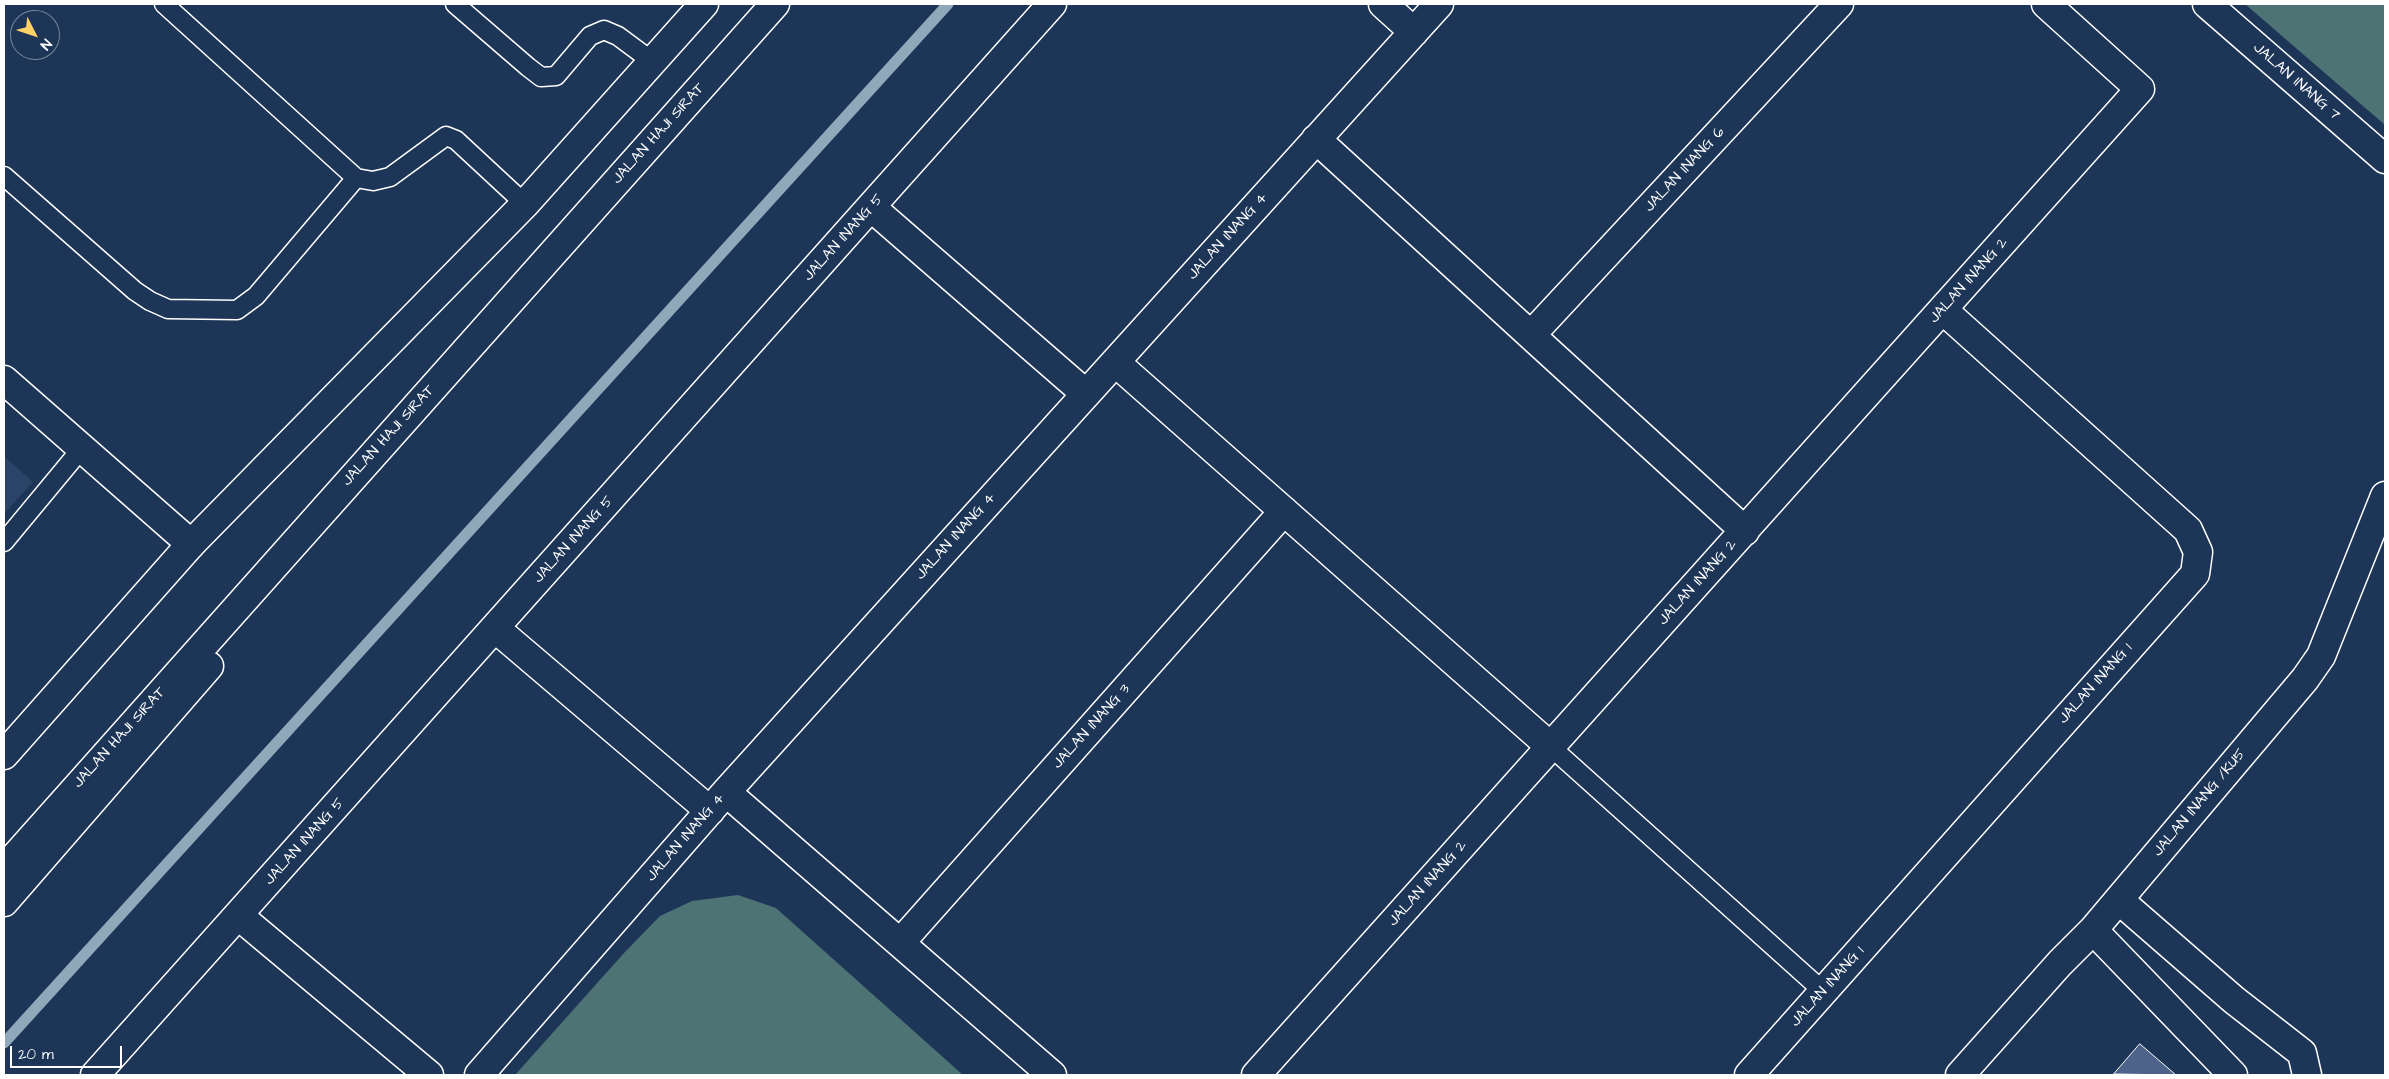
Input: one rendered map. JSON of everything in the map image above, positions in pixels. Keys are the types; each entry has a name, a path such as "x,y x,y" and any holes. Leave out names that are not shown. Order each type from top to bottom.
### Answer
{"street":[{"path":"4,755 191,544 525,204 704,4"},
{"name":"JALAN HAJI SIRAT","path":"4,869 775,4"},
{"name":"JALAN INANG 5","path":"96,1075 1052,4"},
{"path":"1383,4 1414,32"},
{"name":"JALAN INANG 4","path":"479,1075 718,801 1439,4"},
{"name":"JALAN INANG 6","path":"1531,336 1839,4"},
{"name":"JALAN INANG 2","path":"1256,1075 2140,89 2046,4"},
{"name":"JALAN INANG 7","path":"2207,4 2385,160"},
{"path":"1316,139 1745,531"},
{"path":"871,207 1086,394"},
{"name":"JALAN INANG 1","path":"1749,1075 2195,574 2198,552 2188,530 1943,310"},
{"path":"1115,362 1551,747"},
{"path":"4,380 191,544"},
{"path":"4,902 252,616 358,470"},
{"name":"JALAN INANG /KU5","path":"1960,1075 2119,900 2305,679 2321,656 2385,496"},
{"name":"JALAN INANG 3","path":"900,943 1284,511"},
{"path":"495,628 900,943 1052,1075"},
{"path":"2119,900 2234,1000 2302,1053 2307,1075"},
{"path":"239,916 429,1075"},
{"path":"2092,930 2233,1075"}],"lane":[{"path":"164,4 356,178 373,181 390,177 446,136 456,140 525,204"},
{"path":"455,4 541,76 556,76 590,36 604,30 618,36 653,62"},
{"path":"4,176 150,301 168,309 237,310 256,296 356,178"},
{"path":"4,540 82,448"},
{"path":"1551,747 1824,992"}],"shaded area":[{"path":"4,456 33,482 4,514"}],"green space":[{"path":"2245,4 2385,4 2385,125"},
{"path":"738,895 776,908 963,1075 515,1075 624,953 660,916 692,901"}],"building":[{"path":"2140,1044 2176,1075 2114,1074"}],"waterway":[{"path":"4,1043 948,4"}]}
